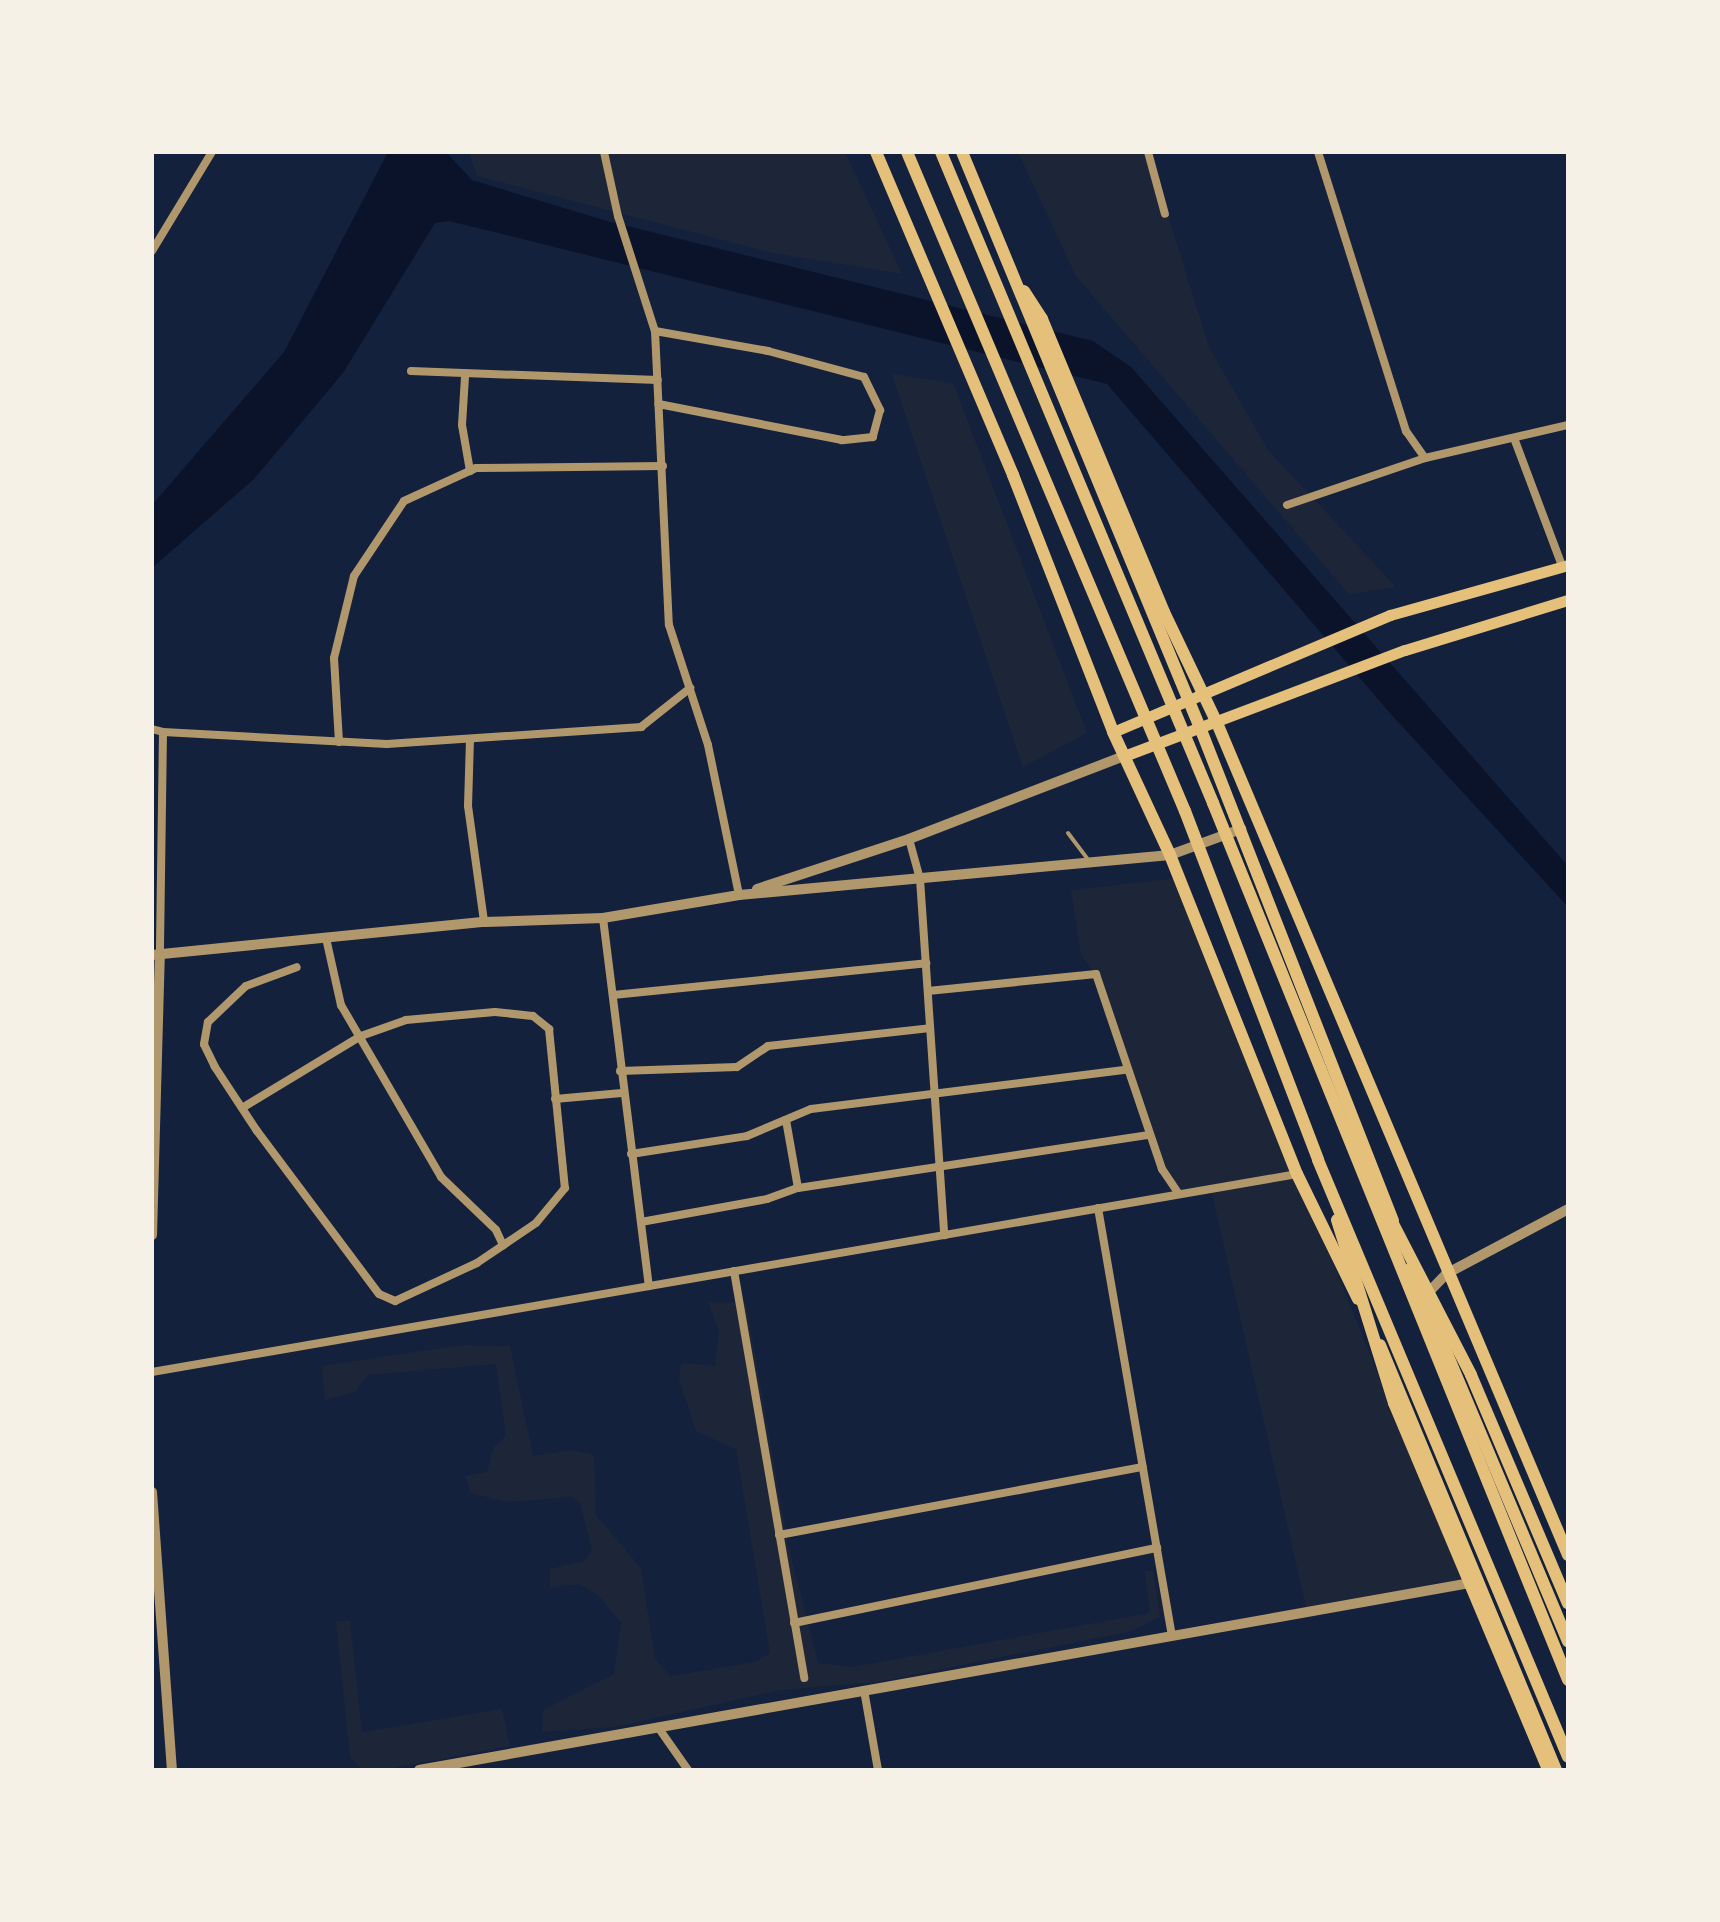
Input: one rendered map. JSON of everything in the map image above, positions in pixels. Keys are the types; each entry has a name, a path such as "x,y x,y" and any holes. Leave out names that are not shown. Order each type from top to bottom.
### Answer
{"main road":[{"path":"876,152 971,375 1113,732 1170,855 1297,1174 1408,1403 1482,1580 1556,1770"},
{"path":"907,152 1185,811 1318,1160 1568,1757"},
{"path":"941,152 1356,1152 1568,1680"},
{"path":"962,152 1030,320 1217,723 1446,1274 1568,1555"},
{"path":"1004,258 1043,324 1066,393 1185,697 1241,829 1422,1298 1568,1641"},
{"path":"1113,732 1185,697 1369,624 1464,591 1565,566"},
{"path":"1124,756 1201,730 1395,654 1568,600"},
{"path":"1356,1152 1471,1375 1568,1603"},
{"path":"1318,1160 1394,1403 1548,1770"}],"street":[{"path":"152,251 212,152"},
{"path":"604,152 618,216 655,331 669,625 708,745 739,895"},
{"path":"1148,152 1165,214"},
{"path":"1318,152 1406,431 1425,458"},
{"path":"655,331 768,351 864,377 880,410 873,437 842,440 659,404"},
{"path":"411,371 465,377 658,380"},
{"path":"465,377 462,425 470,471"},
{"path":"1287,505 1425,458 1568,425"},
{"path":"1514,438 1565,566"},
{"path":"339,742 334,658 354,576 404,501 470,471 663,466"},
{"path":"152,729 339,742 470,739 641,727 690,688"},
{"path":"152,1235 163,732"},
{"path":"470,739 468,806 484,922"},
{"path":"739,895 909,839 1124,756"},
{"path":"156,955 484,922 603,918 739,895 1170,855 1241,829"},
{"path":"909,839 920,879 944,1235"},
{"path":"603,918 622,1093 649,1286"},
{"path":"326,938 341,1005 441,1177 496,1230 503,1245"},
{"path":"613,995 926,963"},
{"path":"242,1108 361,1036 406,1020 495,1012 533,1016 549,1029 565,1188 536,1223 503,1245 395,1301 379,1294 242,1108 204,1044 208,1022 246,986 297,967"},
{"path":"928,991 1096,974 1149,1135 1162,1169 1179,1194"},
{"path":"620,1071 737,1067 768,1046 930,1028"},
{"path":"631,1154 747,1136 811,1109 1126,1070"},
{"path":"555,1099 622,1093"},
{"path":"786,1120 798,1188"},
{"path":"641,1222 767,1199 798,1188 1149,1135"},
{"path":"152,1372 1297,1174"},
{"path":"1098,1208 1172,1635"},
{"path":"1422,1298 1446,1274 1568,1209"},
{"path":"734,1271 804,1678"},
{"path":"779,1535 1143,1467"},
{"path":"152,1492 172,1770"},
{"path":"794,1623 1157,1548"},
{"path":"419,1770 660,1730 864,1690 1482,1580"},
{"path":"864,1690 878,1770"},
{"path":"660,1730 688,1770"}],"lane":[{"path":"1068,833 1090,863"}],"shaded area":[{"path":"388,152 446,152 472,180 607,221 1093,341 1131,367 1568,866 1568,907 1389,712 1107,384 449,221 435,223 343,373 254,479 152,568 152,505 284,352"},
{"path":"469,152 845,152 902,274 773,253 477,176"},
{"path":"1018,152 1148,152 1209,347 1268,450 1396,587 1349,594 1076,276"},
{"path":"892,374 953,383 1087,733 1023,767"},
{"path":"1179,878 1463,1584 1307,1611 1211,1189 1179,1194 1162,1169 1096,974 1081,955 1071,890"},
{"path":"708,1302 746,1303 788,1544 818,1663 853,1667 1150,1613 1145,1571 1153,1571 1160,1617 1132,1631 877,1682 780,1690 615,1727 542,1732 543,1710 614,1674 621,1623 601,1598 580,1584 550,1587 550,1569 584,1561 592,1550 580,1503 572,1497 507,1502 471,1493 465,1476 487,1472 494,1447 506,1436 496,1364 368,1375 355,1392 325,1400 322,1366 461,1345 510,1346 533,1456 572,1450 594,1455 596,1515 641,1568 655,1659 671,1676 756,1662 770,1653 736,1449 696,1431 679,1378 681,1363 715,1366 719,1331"},
{"path":"336,1621 350,1621 362,1732 502,1709 510,1746 382,1770 361,1768 350,1757"}]}
